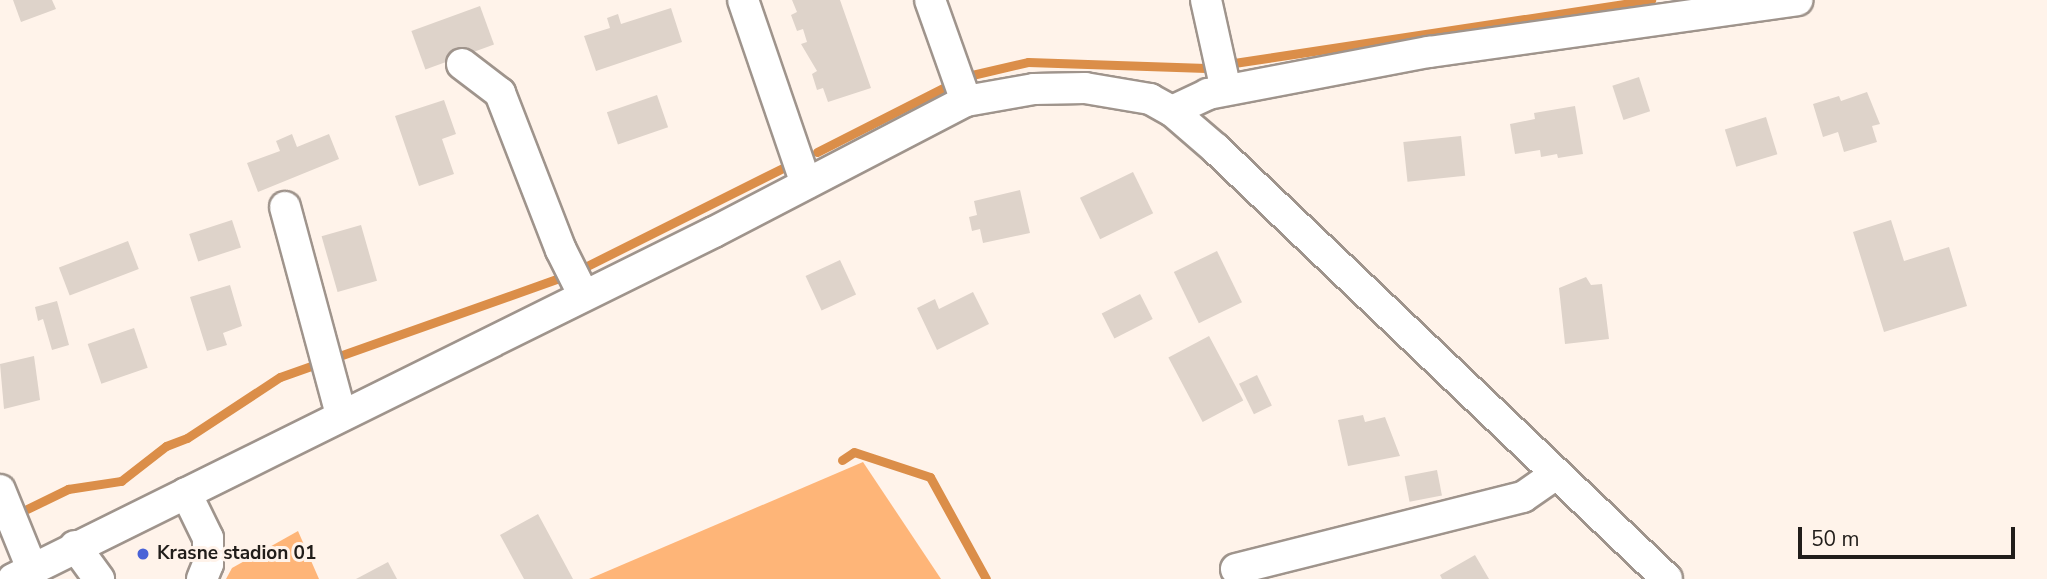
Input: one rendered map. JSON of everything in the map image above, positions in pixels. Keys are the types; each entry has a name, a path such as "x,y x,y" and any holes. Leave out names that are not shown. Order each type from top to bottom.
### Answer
{"street":[{"path":"743,0 806,184"},
{"path":"930,0 966,101"},
{"path":"1206,0 1226,90"},
{"path":"1172,111 1226,90 1429,52 1797,0"},
{"path":"461,64 500,93 561,250 584,296"},
{"path":"0,490 22,574 584,296 966,101 1034,89 1085,89 1150,99 1172,111 1259,188 1667,579"},
{"path":"285,207 341,414"},
{"path":"1236,569 1523,497 1556,474"},
{"path":"186,493 208,538 208,564 202,579"},
{"path":"75,546 99,579"}],"shaded area":[{"path":"863,462 941,579 589,579"},
{"path":"298,531 319,579 226,579 232,568"}],"building":[{"path":"13,0 52,0 56,9 21,22"},
{"path":"792,0 840,0 871,88 828,102 823,88 817,90 812,74 817,71 801,44 807,42 803,29 797,31 791,15 797,12"},
{"path":"480,6 494,45 425,69 411,31"},
{"path":"671,8 682,42 596,71 584,36 610,28 607,18 618,14 621,24"},
{"path":"1639,77 1650,111 1623,120 1612,86"},
{"path":"1867,92 1880,124 1872,126 1877,142 1844,152 1838,132 1823,137 1813,104 1839,96 1841,101"},
{"path":"657,95 668,127 618,144 607,112"},
{"path":"444,100 456,134 442,139 454,174 419,186 395,116"},
{"path":"1575,106 1583,154 1558,158 1557,154 1541,157 1540,150 1515,154 1510,124 1535,119 1534,113"},
{"path":"1766,117 1777,154 1736,167 1725,130"},
{"path":"292,134 297,147 329,134 339,159 258,192 247,163 280,151 276,141"},
{"path":"1461,136 1465,176 1407,182 1403,142"},
{"path":"1133,172 1153,213 1100,239 1080,198"},
{"path":"1020,190 1030,233 983,243 980,229 972,231 969,217 977,215 974,201"},
{"path":"232,220 241,248 198,261 189,234"},
{"path":"1891,220 1904,261 1949,247 1967,306 1884,332 1853,232"},
{"path":"361,225 377,281 338,292 322,236"},
{"path":"128,241 139,269 70,296 59,268"},
{"path":"1217,251 1242,302 1199,323 1174,272"},
{"path":"840,260 856,294 822,310 806,276"},
{"path":"1586,277 1591,285 1602,284 1609,339 1565,344 1559,288"},
{"path":"230,285 242,326 223,333 227,345 207,351 190,297"},
{"path":"973,292 989,324 937,350 917,308 935,299 939,309"},
{"path":"1140,294 1153,319 1114,338 1102,314"},
{"path":"57,301 69,345 52,350 43,319 38,321 35,307"},
{"path":"134,328 148,368 101,384 88,344"},
{"path":"1209,336 1243,400 1203,422 1168,358"},
{"path":"34,356 40,400 4,409 0,364"},
{"path":"1257,375 1272,406 1254,414 1239,384"},
{"path":"1363,415 1365,422 1385,417 1400,456 1348,466 1338,420"},
{"path":"1437,470 1442,496 1410,502 1405,476"},
{"path":"538,514 573,579 524,579 500,535"},
{"path":"1475,555 1489,579 1442,579 1440,575"},
{"path":"388,562 397,579 356,579"}],"waterway":[{"path":"1234,63 1651,0"},
{"path":"972,75 1028,62 1206,68"},
{"path":"817,152 945,87"},
{"path":"585,267 789,165"},
{"path":"27,509 68,489 121,481 166,446 187,438 280,377 560,278"},
{"path":"842,460 854,452 930,477 986,579"}],"place":[{"name":"Krasne stadion 01","path":"143,554"}]}
